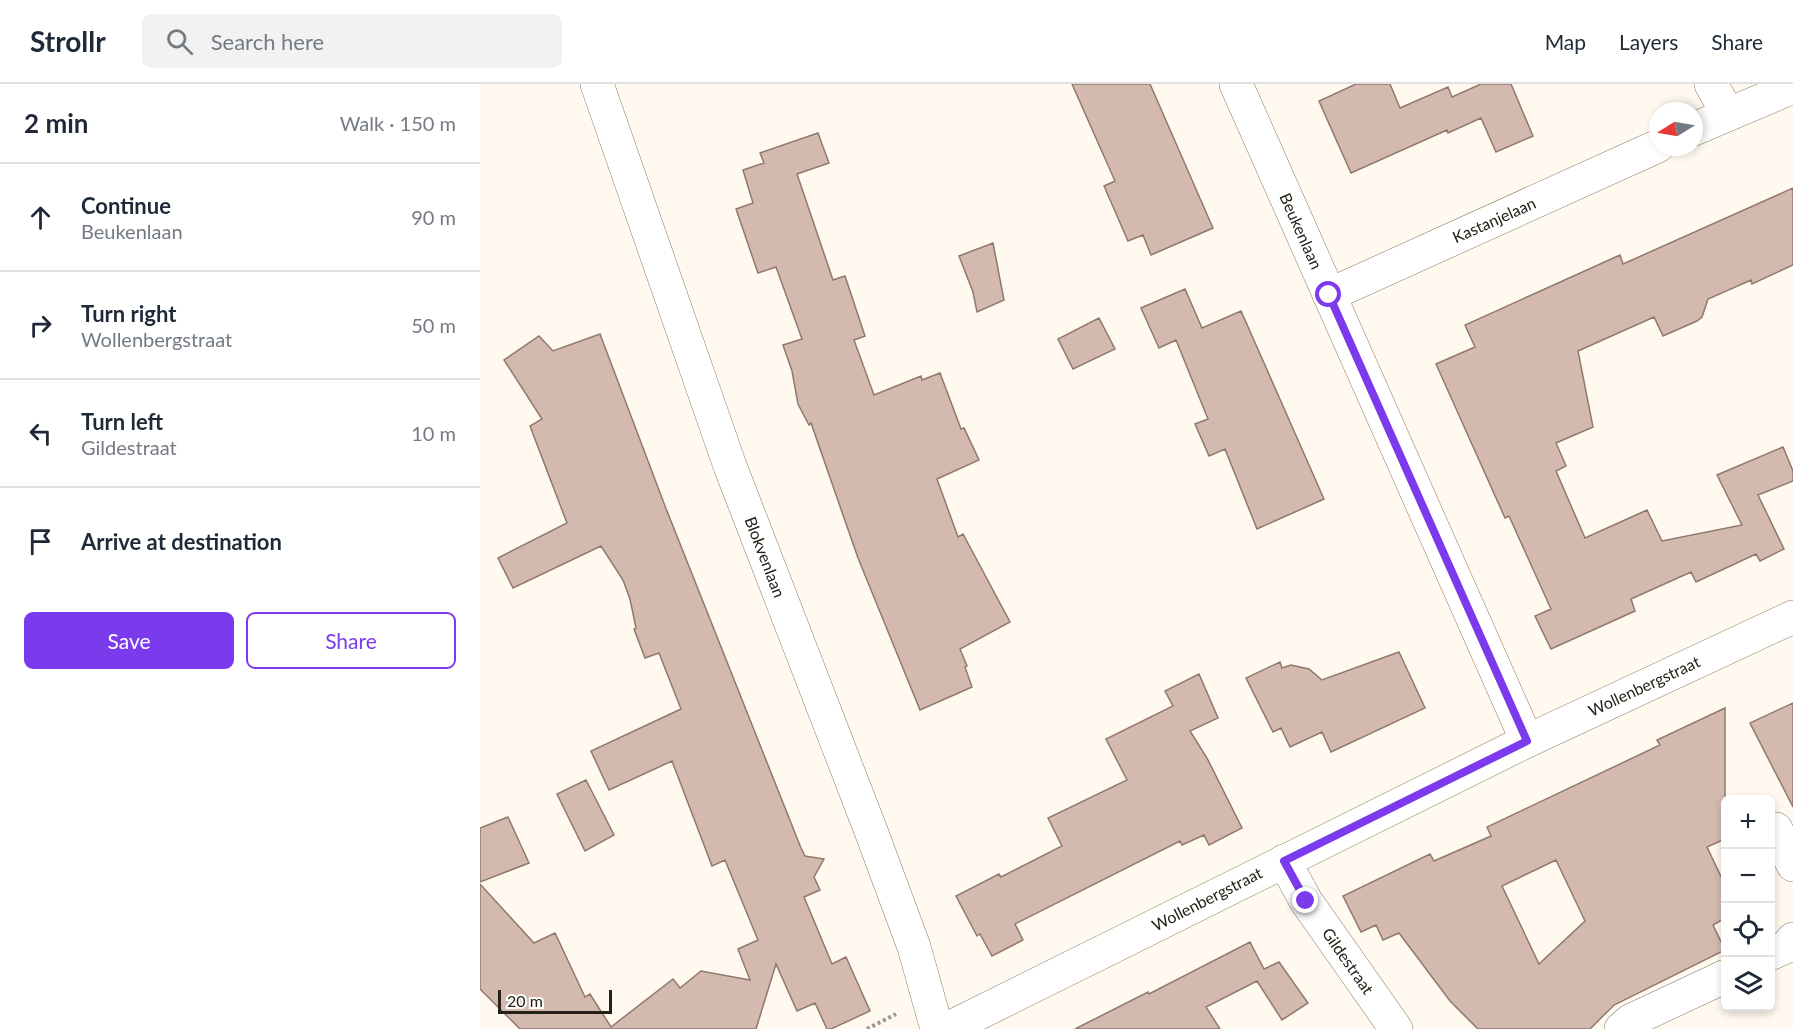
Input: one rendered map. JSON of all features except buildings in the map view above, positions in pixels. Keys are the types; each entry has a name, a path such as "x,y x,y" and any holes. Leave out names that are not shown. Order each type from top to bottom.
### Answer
{"street":[{"name":"Blokvenlaan","path":"597,84 730,466 872,831 914,947 937,1029"},
{"name":"Beukenlaan","path":"1236,84 1527,741"},
{"path":"1711,84 1728,114"},
{"path":"1703,125 1793,87"},
{"name":"Kastanjelaan","path":"1329,295 1649,150"},
{"name":"Wollenbergstraat","path":"947,1029 1527,741 1793,617"},
{"path":"1776,829 1793,865"},
{"name":"Gildestraat","path":"1284,861 1306,901 1396,1029"},
{"path":"1775,952 1786,947 1793,939"},
{"path":"1621,1029 1630,1021 1721,977"}],"route":[{"path":"1306,901 1284,861 1527,741 1329,295"}]}
